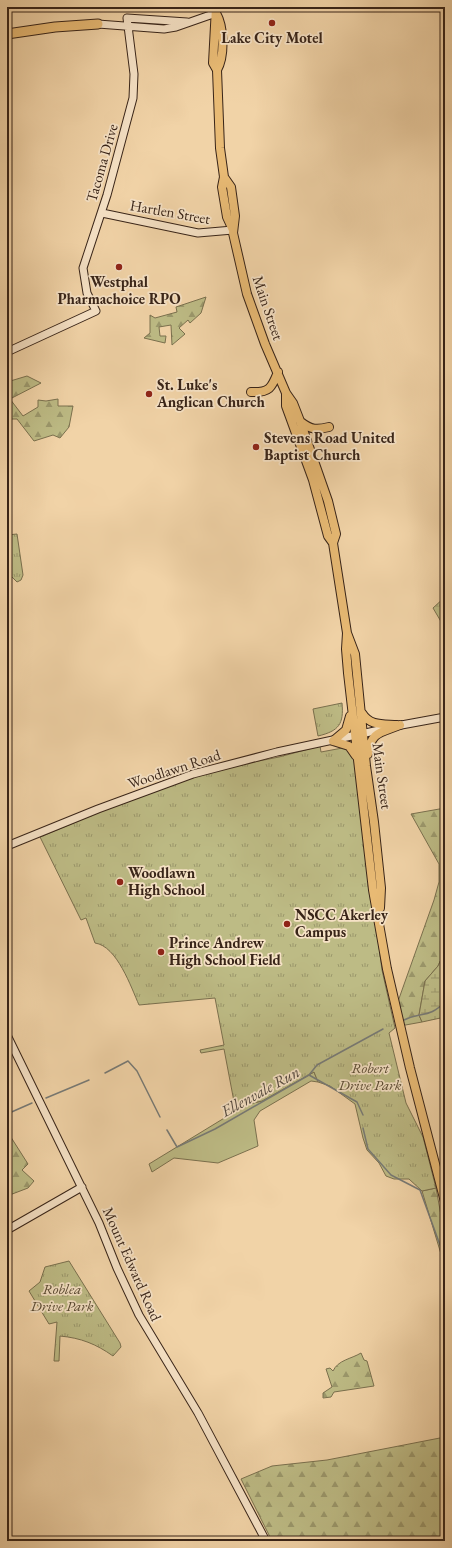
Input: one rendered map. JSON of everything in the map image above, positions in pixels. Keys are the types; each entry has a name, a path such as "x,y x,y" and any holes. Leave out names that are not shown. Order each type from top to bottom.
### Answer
{"highway":[{"path":"7,34 49,28 98,24"}],"main road":[{"name":"Main Street","path":"216,10 214,24 213,63 217,70 220,143 224,177 231,188 235,216 235,248 247,294 265,344 286,393 294,403 328,500 336,534 333,543"},
{"path":"252,392 263,392 268,389 273,385 278,372"},
{"name":"Main Street","path":"286,393 286,406 313,480 328,536 333,543 347,633 355,654 362,713 358,759 373,890 394,1000 445,1202"},
{"path":"300,421 308,428 313,429 329,427"},
{"name":"Main Street","path":"347,633 346,649 352,709 366,766 374,822 381,888 380,923"},
{"path":"333,741 346,730 352,709"},
{"path":"362,713 367,720 377,724 400,725"},
{"path":"366,766 370,743 373,737 400,725"},
{"path":"333,741 350,746 358,759"}],"street":[{"path":"98,24 164,29 176,27 216,10"},
{"name":"Tacoma Drive","path":"7,352 96,311 87,293 83,268 102,213 133,98 134,74 128,18 187,22"},
{"name":"Hartlen Street","path":"102,213 198,233 234,230"},
{"name":"Woodlawn Road","path":"7,846 98,809 193,774 277,752 333,741 400,725 445,717"},
{"name":"Mount Edward Road","path":"7,1035 82,1187 139,1315 198,1413 266,1541"},
{"path":"7,1230 82,1187"}],"green space":[{"path":"206,297 201,313 190,323 188,320 179,328 185,334 172,345 171,325 159,327 160,336 166,336 165,343 144,338 150,333 150,315 155,318 177,312 176,307"},
{"path":"27,376 41,383 10,399 23,416 38,407 38,400 46,401 58,399 58,406 73,406 69,427 60,438 53,435 34,441 17,419 7,419 7,382"},
{"path":"17,534 23,575 21,580 17,582 7,572 7,535"},
{"path":"445,597 445,641 443,625 433,608"},
{"path":"342,703 342,716 339,726 331,732 318,736 313,709"},
{"name":"Robert Drive Park","path":"320,746 321,752 353,746 382,970 395,1028 389,1033 406,1103 423,1137 436,1188 422,1191 409,1179 394,1179 386,1176 379,1163 367,1150 355,1104 330,1086 318,1082 314,1072 262,1101 235,1107 224,1049 201,1053 200,1050 224,1045 215,998 139,1005 122,968 116,959 110,951 95,943 86,918 81,920 40,837 188,775 279,757"},
{"path":"445,808 445,951 438,966 425,981 419,1015 422,1022 400,1026 396,1007 439,882 439,864 411,814"},
{"path":"445,951 445,1017 422,1022 419,1015 425,981 438,966"},
{"path":"314,1072 318,1082 311,1081 260,1111 254,1120 258,1146 218,1163 174,1158 152,1172 149,1164 226,1117 235,1107 262,1101"},
{"path":"7,1131 28,1164 22,1170 34,1181 28,1188 7,1196"},
{"path":"436,1188 445,1237 445,1253 441,1254 422,1191"},
{"name":"Roblea Drive Park","path":"69,1261 120,1343 121,1347 113,1356 88,1342 60,1336 59,1361 54,1361 57,1322 49,1324 29,1291 40,1282 45,1267"},
{"path":"361,1353 364,1360 367,1361 374,1386 334,1392 331,1397 323,1398 323,1393 332,1387 326,1369 330,1368 333,1371 341,1362"},
{"path":"445,1437 445,1541 307,1541 305,1538 300,1541 272,1541 241,1479 272,1466 327,1460"}],"waterway":[{"path":"404,1020 434,1011 445,1002"},
{"path":"309,1075 317,1065 383,1029"},
{"name":"Ellenvale Run","path":"105,1073 128,1061 137,1071 160,1117"},
{"name":"Ellenvale Run","path":"167,1130 177,1147 215,1129 309,1075 357,1102 363,1115"},
{"name":"Ellenvale Run","path":"46,1098 89,1080"},
{"name":"Ellenvale Run","path":"7,1114 32,1103"},
{"name":"Ellenvale Run","path":"363,1128 368,1149 391,1175 420,1190 440,1245"}],"place":[{"name":"Lake City Motel","path":"272,23"},
{"name":"Westphal Pharmachoice RPO","path":"119,267"},
{"name":"St. Luke's Anglican Church","path":"149,394"},
{"name":"Stevens Road United Baptist Church","path":"256,447"},
{"name":"Woodlawn High School","path":"120,882"},
{"name":"NSCC Akerley Campus","path":"287,924"},
{"name":"Prince Andrew High School Field","path":"161,952"}]}
